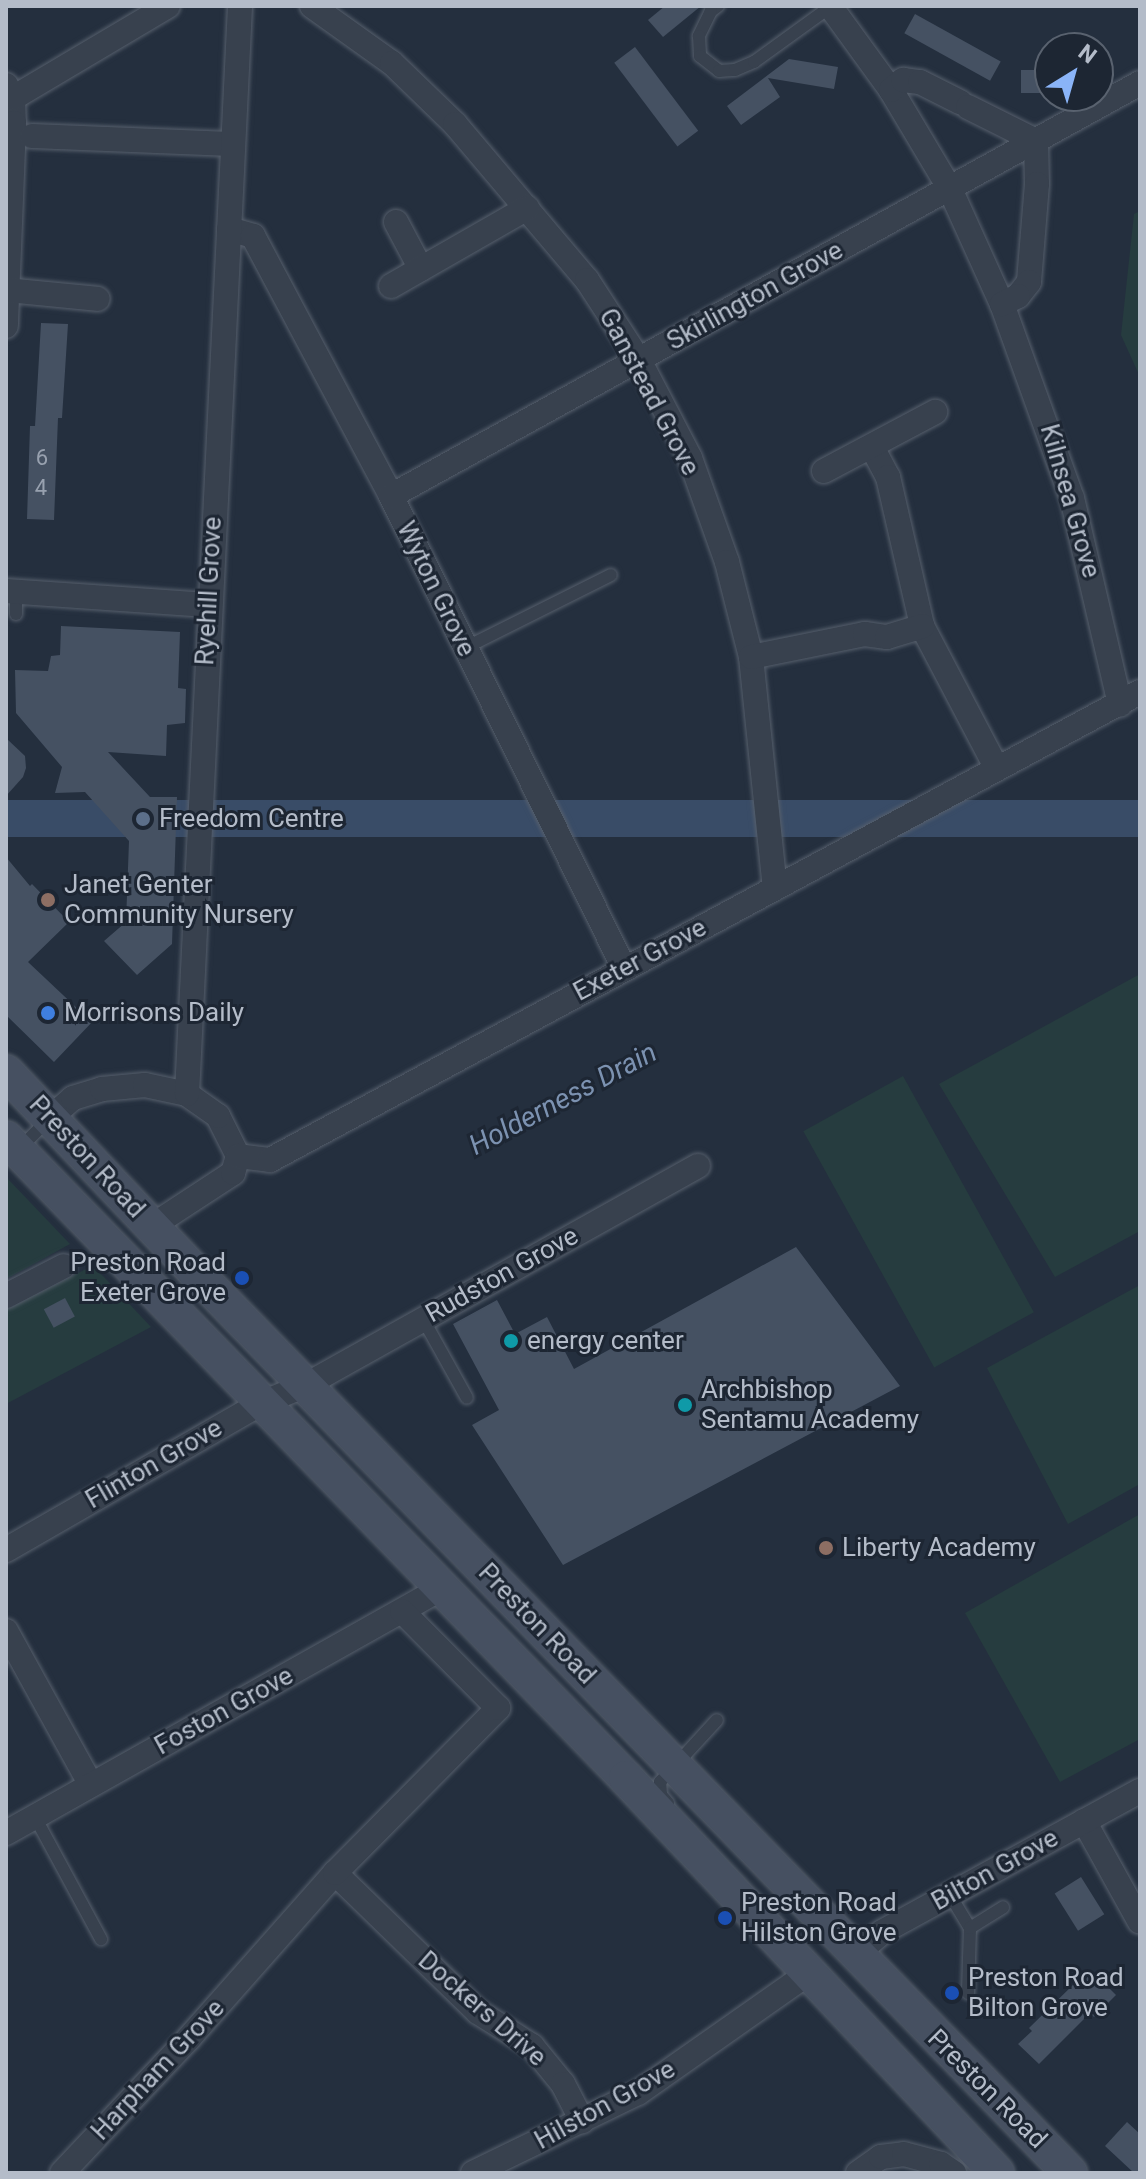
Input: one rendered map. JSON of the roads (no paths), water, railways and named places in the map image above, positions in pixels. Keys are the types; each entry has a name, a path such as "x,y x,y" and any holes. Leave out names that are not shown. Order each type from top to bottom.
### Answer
{"street":[{"path":"6,326 10,92 168,6"},
{"name":"Ryehill Grove","path":"187,1094 208,605 240,6"},
{"name":"Ganstead Grove","path":"312,6 392,63 455,124 587,280 639,360 690,458 727,562 751,657 775,888"},
{"name":"Kilnsea Grove","path":"830,6 891,90 950,189 1002,304 1072,498 1130,698"},
{"path":"891,90 903,80 920,82 1036,141 1037,184 1029,282 1018,296 1002,304"},
{"name":"Skirlington Grove","path":"391,496 1140,83"},
{"path":"32,136 231,144"},
{"path":"391,286 527,208"},
{"path":"396,222 421,269"},
{"name":"Wyton Grove","path":"229,229 253,236 391,496 624,968"},
{"path":"7,290 98,299"},
{"path":"824,471 935,412"},
{"path":"872,447 888,477 922,626 997,769"},
{"path":"13,599 208,605"},
{"path":"751,657 865,634 887,637 922,626"},
{"name":"Exeter Grove","path":"238,1156 270,1160 1130,698"},
{"name":"Preston Road","path":"6,1072 855,1955 1070,2173"},
{"path":"50,1118 73,1098 102,1089 145,1085 187,1094 218,1116 238,1156 233,1173 152,1226"},
{"name":"Preston Road","path":"10,1150 158,1296 738,1886 809,1973 997,2173"},
{"name":"Rudston Grove","path":"306,1385 698,1166"},
{"path":"6,1296 64,1266"},
{"name":"Flinton Grove","path":"6,1550 262,1403 306,1385"},
{"name":"Foston Grove","path":"6,1833 90,1783 442,1588"},
{"name":"Harpham Grove","path":"62,2173 253,1967 335,1873 498,1708 402,1611"},
{"path":"6,1631 90,1783"},
{"name":"Bilton Grove","path":"855,1955 882,1932 1140,1791"},
{"path":"1084,1821 1140,1922"},
{"name":"Dockers Drive","path":"335,1873 478,2012 532,2046 563,2084 582,2121"},
{"name":"Hilston Grove","path":"473,2173 638,2093 809,1973"},
{"path":"858,2173 881,2157 904,2154 941,2164 954,2173"}],"lane":[{"path":"718,6 711,11 699,36 700,56 719,71 735,70 754,62 830,6"},
{"path":"465,648 611,575"},
{"path":"10,1150 50,1118"},
{"path":"423,1319 467,1398"},
{"path":"717,1720 673,1764 660,1782 661,1795 725,1863"},
{"path":"35,1817 101,1939"},
{"path":"950,1895 970,1928 968,1993"},
{"path":"970,1928 1003,1907"}],"water":[{"path":"6,800 1140,800 1140,837 6,837"}],"place":[{"name":"Freedom Centre","path":"143,819"},
{"name":"Janet Genter Community Nursery","path":"48,900"},
{"name":"Morrisons Daily","path":"48,1013"},
{"name":"Preston Road Exeter Grove","path":"242,1278"},
{"name":"energy center","path":"511,1341"},
{"name":"Archbishop Sentamu Academy","path":"685,1405"},
{"name":"Liberty Academy","path":"826,1548"},
{"name":"Preston Road Hilston Grove","path":"725,1918"},
{"name":"Preston Road Bilton Grove","path":"952,1993"}],"water label":[{"name":"Holderness Drain","path":"563,1099"}]}
